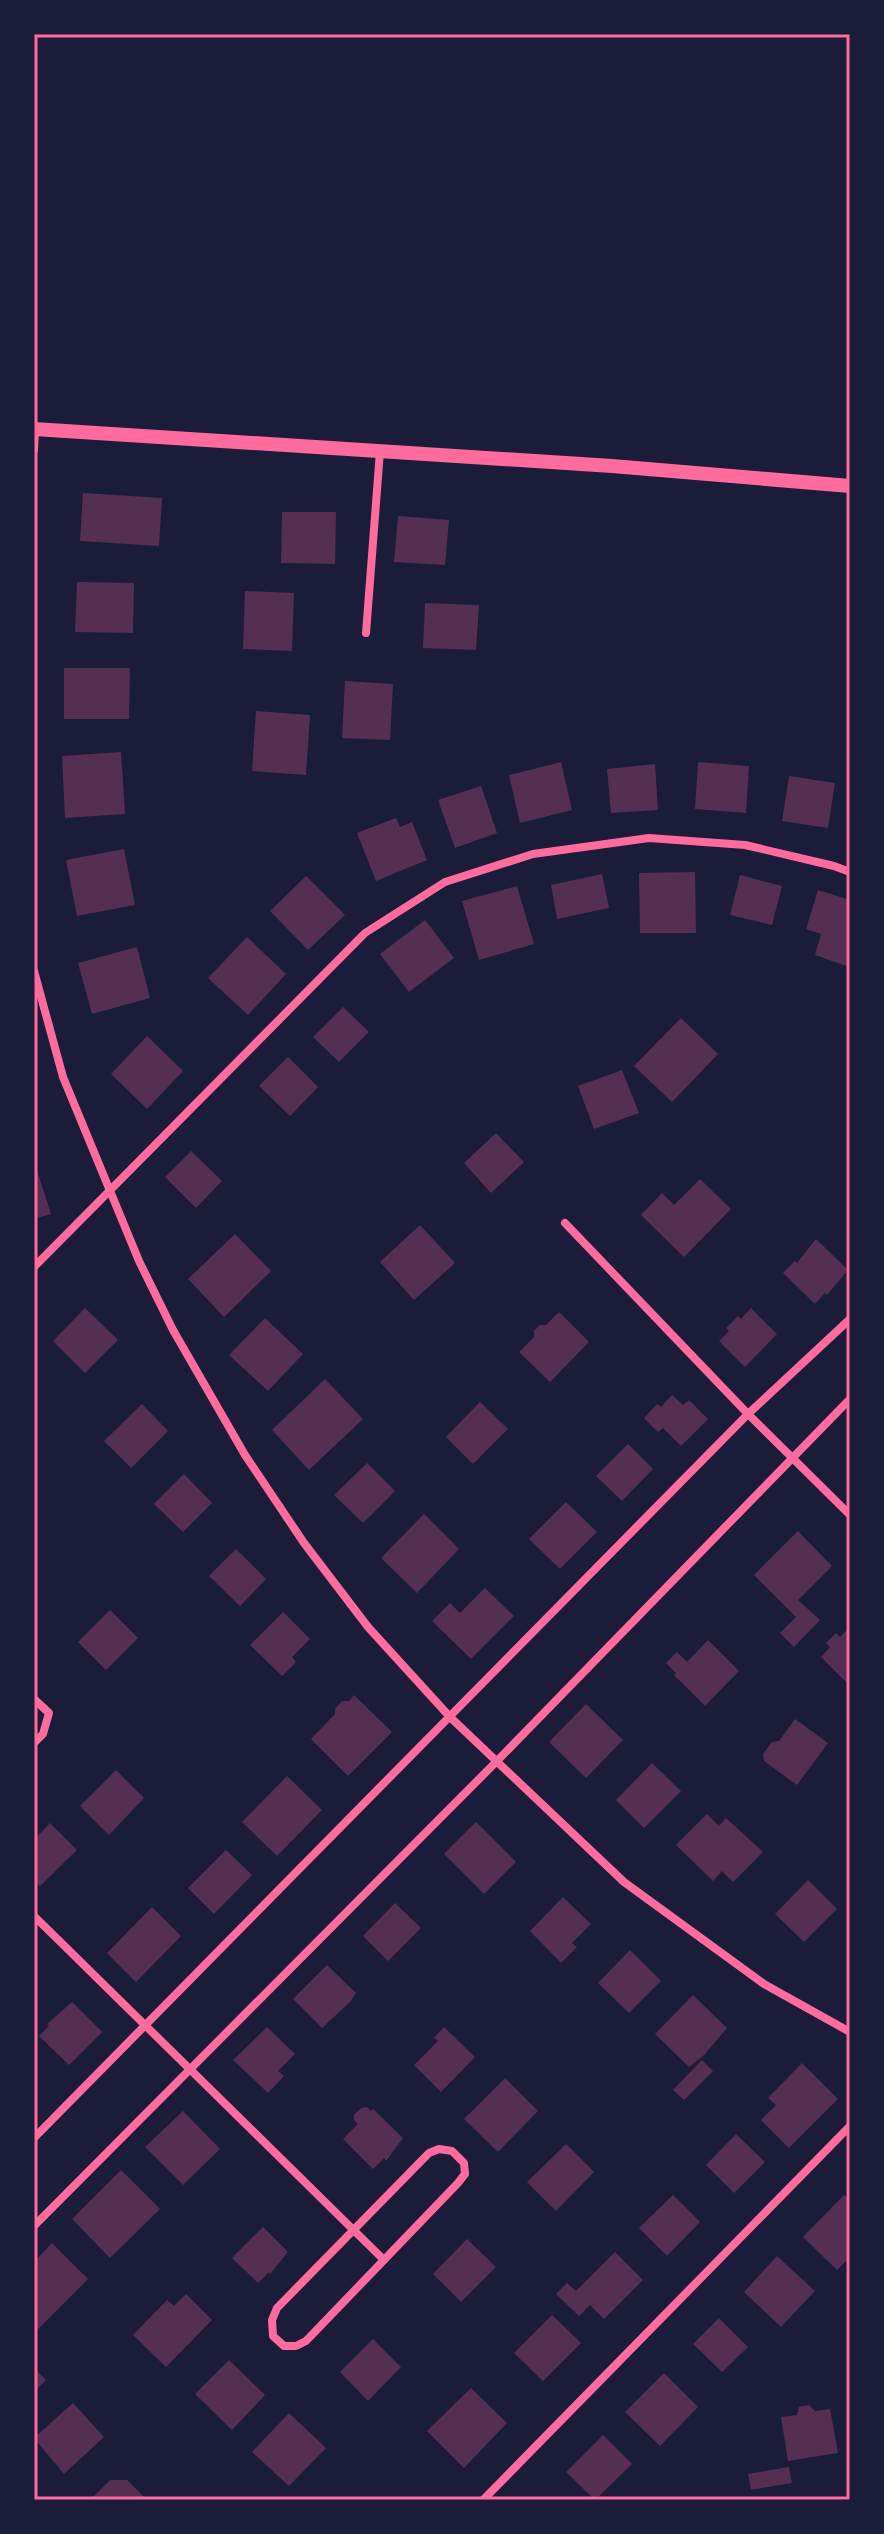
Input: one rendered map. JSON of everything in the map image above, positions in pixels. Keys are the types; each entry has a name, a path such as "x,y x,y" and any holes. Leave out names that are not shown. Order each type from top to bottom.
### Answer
{"street":[{"path":"34,450 34,429 612,466 850,486"},
{"path":"366,633 380,451"},
{"path":"34,1267 365,933 445,882 533,854 649,838 745,845 850,872"},
{"path":"34,971 63,1077 139,1261 173,1330 245,1455 304,1543 368,1627 450,1717 624,1882 764,1984 850,2032"},
{"path":"565,1223 748,1414 850,1515"},
{"path":"34,2138 748,1414 850,1319"},
{"path":"34,2226 496,1762 850,1399"},
{"path":"34,1699 49,1713 43,1734 34,1743"},
{"path":"34,1916 384,2260"},
{"path":"483,2500 850,2126"},
{"path":"439,2149 452,2151 464,2163 465,2174 458,2183 306,2341 296,2346 284,2346 273,2336 272,2320 277,2308 352,2231 429,2153 439,2149"}],"building":[{"path":"83,493 162,498 159,546 80,541"},
{"path":"282,512 336,512 335,564 281,563"},
{"path":"398,516 449,520 445,565 394,562"},
{"path":"77,582 134,583 133,633 75,632"},
{"path":"245,591 294,593 292,651 243,649"},
{"path":"425,603 479,605 476,650 423,648"},
{"path":"64,668 130,668 129,719 64,719"},
{"path":"345,681 393,684 390,740 342,738"},
{"path":"256,711 310,715 306,775 252,771"},
{"path":"121,752 125,814 65,818 62,756"},
{"path":"561,762 572,810 520,823 509,775"},
{"path":"698,762 749,766 746,813 695,809"},
{"path":"655,764 658,810 611,813 607,769"},
{"path":"789,776 835,783 828,828 782,821"},
{"path":"481,786 497,833 455,848 438,800"},
{"path":"396,818 400,827 412,822 427,860 376,881 357,833"},
{"path":"124,849 135,905 77,916 66,860"},
{"path":"695,872 696,933 640,933 639,873"},
{"path":"602,874 609,908 557,919 551,885"},
{"path":"740,875 782,886 772,925 730,915"},
{"path":"306,876 345,915 308,950 270,911"},
{"path":"517,886 534,944 479,960 462,901"},
{"path":"818,890 850,900 849,967 815,955 821,934 806,929"},
{"path":"425,920 454,958 409,992 380,954"},
{"path":"247,937 286,974 248,1015 208,978"},
{"path":"137,947 150,998 92,1014 78,963"},
{"path":"343,1007 369,1032 339,1062 313,1037"},
{"path":"681,1018 718,1054 672,1102 634,1066"},
{"path":"147,1036 183,1071 147,1109 111,1074"},
{"path":"288,1057 318,1087 290,1116 259,1086"},
{"path":"622,1070 639,1113 594,1129 578,1086"},
{"path":"496,1133 524,1162 491,1193 464,1163"},
{"path":"191,1151 222,1181 196,1208 165,1177"},
{"path":"34,1167 51,1214 34,1219"},
{"path":"700,1179 731,1209 684,1257 641,1215 662,1193 674,1205"},
{"path":"420,1225 455,1263 414,1300 380,1262"},
{"path":"235,1234 271,1271 224,1317 188,1279"},
{"path":"816,1239 848,1270 815,1304 783,1273 795,1261 797,1263"},
{"path":"85,1308 118,1340 85,1373 53,1341"},
{"path":"751,1308 777,1334 745,1367 719,1341 729,1331 726,1328"},
{"path":"559,1312 589,1342 550,1382 519,1352 534,1337 534,1331 540,1325 546,1325"},
{"path":"265,1318 303,1354 268,1391 229,1355"},
{"path":"325,1379 363,1419 309,1470 272,1430"},
{"path":"672,1395 683,1405 689,1400 708,1419 681,1446 663,1428 658,1432 644,1418 657,1404 661,1407"},
{"path":"480,1402 508,1429 473,1464 446,1437"},
{"path":"142,1404 168,1431 131,1468 104,1441"},
{"path":"628,1444 653,1469 622,1501 596,1476"},
{"path":"367,1463 395,1491 363,1523 334,1495"},
{"path":"184,1474 212,1503 183,1532 154,1504"},
{"path":"566,1502 597,1532 560,1569 529,1539"},
{"path":"424,1514 459,1549 417,1593 381,1558"},
{"path":"798,1531 832,1566 798,1600 820,1620 794,1647 780,1633 796,1617 754,1575"},
{"path":"236,1549 266,1579 240,1606 209,1576"},
{"path":"485,1588 514,1616 471,1659 432,1621 450,1603 460,1613"},
{"path":"110,1610 138,1638 106,1670 78,1642"},
{"path":"283,1612 310,1639 292,1657 296,1662 282,1676 250,1645"},
{"path":"850,1627 850,1679 847,1683 821,1657 830,1647 826,1643 836,1633 840,1637"},
{"path":"708,1640 739,1671 705,1706 666,1663 677,1652 687,1662"},
{"path":"354,1695 392,1732 348,1776 311,1739 335,1714 342,1701 349,1701"},
{"path":"586,1704 623,1740 586,1778 549,1742"},
{"path":"795,1719 828,1743 797,1785 764,1761 763,1754 772,1742 779,1741"},
{"path":"652,1763 681,1791 644,1828 616,1800"},
{"path":"116,1770 144,1798 109,1835 80,1806"},
{"path":"287,1776 322,1810 277,1856 242,1822"},
{"path":"707,1814 719,1826 726,1818 763,1852 733,1882 722,1871 713,1881 676,1845"},
{"path":"476,1822 516,1862 484,1894 444,1854"},
{"path":"50,1823 77,1850 40,1886 34,1881 34,1840"},
{"path":"226,1850 252,1875 214,1914 188,1888"},
{"path":"808,1880 837,1909 804,1942 775,1914"},
{"path":"563,1897 591,1924 572,1943 577,1947 561,1963 530,1931"},
{"path":"395,1903 421,1928 388,1961 363,1936"},
{"path":"152,1907 181,1936 136,1982 107,1953"},
{"path":"630,1950 661,1981 629,2013 598,1983"},
{"path":"327,1965 356,1993 322,2028 293,1999"},
{"path":"693,1995 727,2028 689,2067 655,2034"},
{"path":"72,2002 102,2032 69,2065 39,2036 49,2026 47,2024"},
{"path":"267,2027 295,2054 278,2071 284,2076 268,2093 233,2060"},
{"path":"444,2027 475,2057 441,2092 414,2065 438,2041 434,2038"},
{"path":"702,2060 713,2071 684,2100 673,2090"},
{"path":"802,2063 838,2099 789,2148 761,2120 776,2105 768,2098"},
{"path":"505,2078 538,2111 498,2152 464,2119"},
{"path":"367,2107 403,2138 386,2161 384,2158 373,2169 343,2139 358,2124 354,2115"},
{"path":"183,2111 220,2149 183,2185 145,2147"},
{"path":"736,2134 765,2162 734,2193 706,2165"},
{"path":"566,2144 594,2172 556,2211 527,2182"},
{"path":"121,2170 160,2209 110,2258 72,2219"},
{"path":"673,2195 700,2222 667,2256 639,2228"},
{"path":"844,2195 850,2200 850,2257 837,2270 803,2237"},
{"path":"263,2227 288,2252 258,2283 232,2258"},
{"path":"467,2239 496,2267 461,2302 433,2274"},
{"path":"52,2243 88,2279 34,2333 34,2262"},
{"path":"615,2252 643,2280 604,2319 590,2305 579,2316 556,2294 567,2283 576,2291"},
{"path":"777,2256 815,2291 781,2327 744,2292"},
{"path":"186,2294 212,2320 166,2367 133,2335 167,2300 174,2306"},
{"path":"552,2315 581,2343 543,2381 514,2353"},
{"path":"719,2318 748,2347 722,2372 693,2344"},
{"path":"373,2339 401,2367 368,2401 340,2372"},
{"path":"229,2360 265,2395 232,2430 195,2394"},
{"path":"34,2368 46,2380 34,2392"},
{"path":"664,2373 698,2407 660,2446 625,2412"},
{"path":"471,2388 507,2423 464,2468 427,2431"},
{"path":"73,2403 104,2437 64,2474 34,2438"},
{"path":"809,2405 815,2411 830,2409 838,2453 788,2461 781,2417 797,2415 799,2407"},
{"path":"289,2413 326,2448 289,2486 252,2452"},
{"path":"603,2435 632,2464 595,2500 566,2472"},
{"path":"789,2467 792,2483 751,2490 748,2474"},
{"path":"110,2480 127,2480 147,2500 90,2500"}]}
